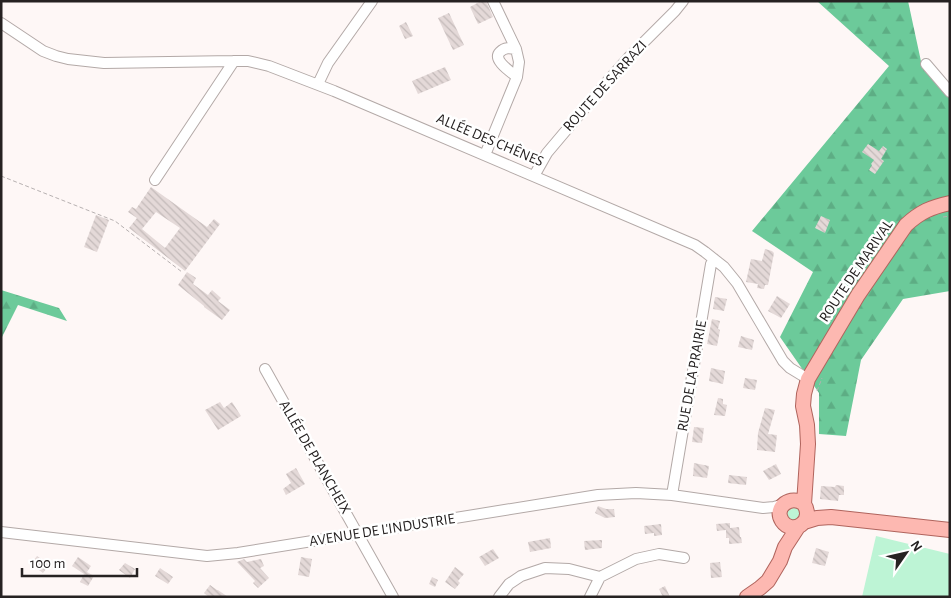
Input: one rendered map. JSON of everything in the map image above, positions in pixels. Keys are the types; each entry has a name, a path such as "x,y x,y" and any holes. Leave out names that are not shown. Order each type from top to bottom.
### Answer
{"main road":[{"name":"ROUTE DE MARIVAL","path":"808,379 858,294 906,226 924,211 950,203"},
{"path":"747,597 768,581 780,561 798,511 806,481 808,444 804,394 808,379"},
{"path":"785,547 786,535 780,510 798,511 817,518 831,517 950,530"},
{"path":"782,521 790,527 798,511"}],"street":[{"path":"318,84 328,63 372,1"},
{"path":"485,155 517,77 519,62 516,49 493,1"},
{"name":"ROUTE DE SARRAZI","path":"534,176 547,152 600,90 675,11 682,1"},
{"name":"ALLÉE DES CHÊNES","path":"1,23 43,51 68,59 104,63 248,61 269,66 318,84 695,245 724,267 737,284 783,360 790,368 808,379"},
{"path":"516,49 508,48 501,50 498,58 517,77"},
{"path":"155,180 234,61"},
{"path":"926,64 950,92"},
{"name":"RUE DE LA PRAIRIE","path":"672,495 711,264 714,259"},
{"name":"ALLÉE DE PLANCHEIX","path":"265,369 394,597"},
{"name":"AVENUE DE L'INDUSTRIE","path":"1,532 207,556 238,553 598,495 636,493 672,495 798,511"},
{"name":"AVENUE DE L'INDUSTRIE","path":"763,508 773,512 782,521"},
{"path":"590,597 600,577 636,559 659,554 684,558"},
{"path":"500,597 510,584 521,576 545,568 569,569 600,577"}],"path":[{"path":"1,176 115,221 182,272"},
{"path":"938,217 950,216"},
{"path":"816,392 824,375"}],"green space":[{"path":"817,1 908,1 922,66 950,95 950,291 903,299 861,360 846,436 819,434 819,393 780,337 813,272 752,231 889,66"},
{"path":"1,290 59,308 67,321 18,305 1,339"},
{"path":"795,506 802,511 798,520 790,520 786,510"},
{"path":"876,536 950,554 950,597 862,597"}],"building":[{"path":"481,1 486,1 493,17 478,24 470,7"},
{"path":"449,13 464,45 453,50 438,18"},
{"path":"406,22 413,36 405,39 399,26"},
{"path":"445,67 451,80 418,94 412,81"},
{"path":"868,144 879,151 883,146 887,149 881,159 884,161 875,174 869,170 874,160 862,152"},
{"path":"151,187 207,227 214,219 220,224 185,271 129,228 137,218 128,212 132,207 136,209","holes":["156,212 180,228 165,248 142,229"]},
{"path":"96,215 109,220 97,252 84,247"},
{"path":"821,216 830,220 825,233 815,228"},
{"path":"765,249 774,253 768,285 765,285 764,289 757,288 758,284 746,282 751,259 762,261"},
{"path":"187,272 196,278 193,284 208,295 212,290 221,298 218,301 230,310 222,320 178,285"},
{"path":"777,296 790,304 781,318 768,311"},
{"path":"715,297 727,299 724,311 713,309"},
{"path":"712,319 720,321 717,346 707,344"},
{"path":"741,336 754,340 752,350 738,347"},
{"path":"711,368 725,371 723,384 709,381"},
{"path":"745,378 757,380 755,390 743,388"},
{"path":"718,398 723,399 723,404 727,405 725,416 714,415"},
{"path":"220,402 224,408 232,402 241,416 218,430 205,410"},
{"path":"765,408 775,410 768,434 777,435 775,452 757,450 758,433"},
{"path":"694,427 704,428 702,443 692,442"},
{"path":"694,463 709,466 707,478 693,476"},
{"path":"776,464 781,474 769,480 763,471"},
{"path":"296,468 305,484 286,495 283,489 291,483 286,474"},
{"path":"729,475 747,477 746,485 728,483"},
{"path":"836,485 844,486 844,495 839,495 838,501 820,499 821,486 835,487"},
{"path":"598,506 614,509 615,517 605,518 595,513"},
{"path":"730,523 730,528 739,527 742,543 729,544 729,538 726,538 726,530 717,531 716,524"},
{"path":"661,524 662,535 654,536 654,533 645,534 644,526"},
{"path":"550,538 551,548 530,552 528,542"},
{"path":"602,540 602,548 585,550 584,541"},
{"path":"816,548 829,552 825,566 812,563"},
{"path":"493,549 499,558 485,566 479,557"},
{"path":"37,556 49,565 43,573 31,564"},
{"path":"78,557 91,566 87,572 94,576 88,586 80,582 84,574 72,566"},
{"path":"301,557 312,559 309,577 298,575"},
{"path":"244,559 247,562 261,559 264,566 260,568 269,578 258,588 253,583 255,581 237,562"},
{"path":"720,562 722,577 711,578 710,563"},
{"path":"125,563 135,569 130,578 119,570"},
{"path":"455,567 464,574 458,581 460,583 455,589 445,582"},
{"path":"160,568 173,577 168,584 155,576"},
{"path":"432,577 438,580 435,587 429,584"},
{"path":"210,585 228,597 209,597 204,593"},
{"path":"665,586 670,597 663,597 659,589"}]}
